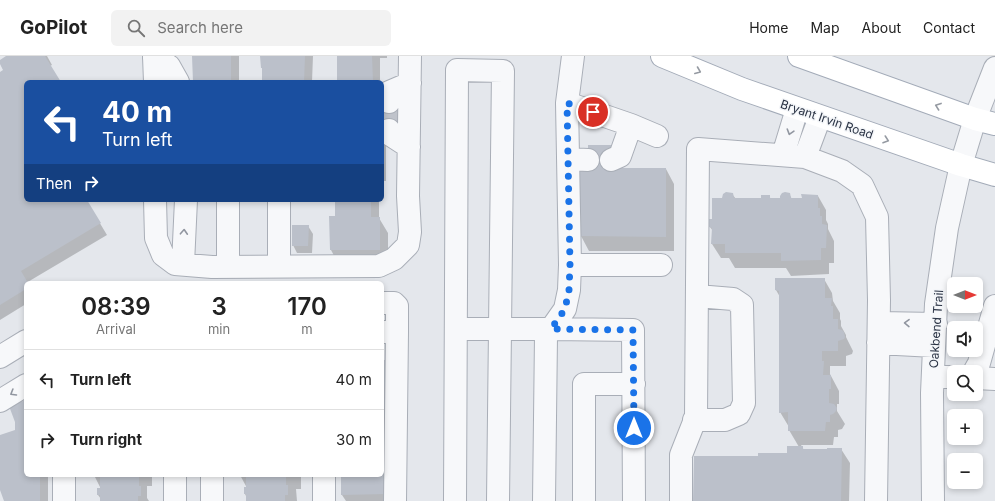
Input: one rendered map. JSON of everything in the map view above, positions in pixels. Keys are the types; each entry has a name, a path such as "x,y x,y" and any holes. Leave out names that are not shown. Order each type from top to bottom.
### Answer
{"main road":[{"name":"Bryant Irvin Road","path":"662,56 742,89 797,109 961,165 995,175"},
{"path":"799,56 985,122"}],"street":[{"path":"155,202 156,238 163,255 175,264 212,267 379,266 394,259 408,245 410,232 408,196 410,56"},
{"path":"544,501 546,336 565,309 569,290 578,160 567,103 573,56"},
{"path":"154,57 155,80"},
{"path":"154,57 169,66 177,80"},
{"name":"Oakbend Trail","path":"933,501 932,393 944,377 934,346 936,304 947,228 961,165 985,122 995,68"},
{"path":"455,501 457,70 503,71 498,501"},
{"path":"389,102 389,92 410,83"},
{"path":"567,103 631,125 657,136"},
{"path":"783,155 797,109"},
{"path":"805,157 820,117"},
{"path":"611,160 620,156 631,125"},
{"path":"389,130 389,134 409,147"},
{"path":"682,501 681,455 696,417 698,149 805,157 842,171 862,185 877,217 879,300 876,501"},
{"path":"183,264 186,202"},
{"path":"228,202 228,267"},
{"path":"278,266 279,202"},
{"path":"570,265 661,265"},
{"path":"694,420 725,420 740,414 744,403 742,305 733,299 697,296"},
{"path":"384,303 394,303 396,306 389,332 395,501"},
{"path":"978,365 995,306"},
{"path":"878,333 936,324"},
{"path":"456,329 633,330 634,501"},
{"path":"878,333 934,346"},
{"path":"0,357 24,342"},
{"path":"983,378 995,379"},
{"path":"584,501 584,384 634,384"},
{"path":"0,401 24,386"},
{"path":"64,477 64,501"},
{"path":"175,477 175,501"},
{"path":"212,477 212,501"},
{"path":"324,477 324,501"}],"building":[{"path":"6,56 45,56 60,80 24,80 24,202 88,202 101,223 21,271 27,281 24,281 24,290 0,305 0,72 3,70 0,60"},
{"path":"192,56 231,56 231,80 193,80"},
{"path":"260,56 305,56 304,80 262,80"},
{"path":"337,56 372,56 373,80 337,80"},
{"path":"384,102 402,102 402,130 384,130"},
{"path":"588,145 611,145 611,168 666,168 666,237 580,236 580,168 588,168"},
{"path":"726,192 733,193 734,198 761,198 761,195 770,195 770,198 780,198 782,193 785,192 790,193 791,198 802,198 801,194 818,195 818,208 820,208 820,216 822,216 822,224 827,225 826,248 821,248 821,260 781,261 781,253 725,253 725,244 711,244 712,228 709,227 709,219 712,219 712,198 722,198 723,194"},
{"path":"335,202 371,202 371,217 380,217 380,250 330,250 329,216 335,216"},
{"path":"292,225 309,225 308,246 292,246"},
{"path":"775,278 825,278 825,298 832,298 831,306 833,306 833,319 838,319 838,329 844,332 844,339 838,341 838,351 822,351 822,361 824,361 823,375 831,375 829,403 834,404 837,408 833,414 830,415 830,422 826,422 825,431 788,431 788,412 779,413 779,291 775,290"},
{"path":"385,360 386,494 341,495 341,477 384,477"},
{"path":"24,401 24,477 40,477 40,501 4,501 0,490 0,435 15,430 15,422 9,406"},
{"path":"787,446 803,446 803,449 842,448 841,501 693,501 694,456 758,456 758,453 787,453"},
{"path":"100,477 139,477 141,496 138,496 138,501 100,501 100,495 97,495 97,488 100,488"},
{"path":"246,477 286,477 288,495 285,495 285,501 246,501 244,487 246,487"}],"tunnel":[{"path":"389,102 389,130"}],"route":[{"path":"593,112 567,103 570,265 569,290 565,309 551,329 633,330 634,428"}]}
